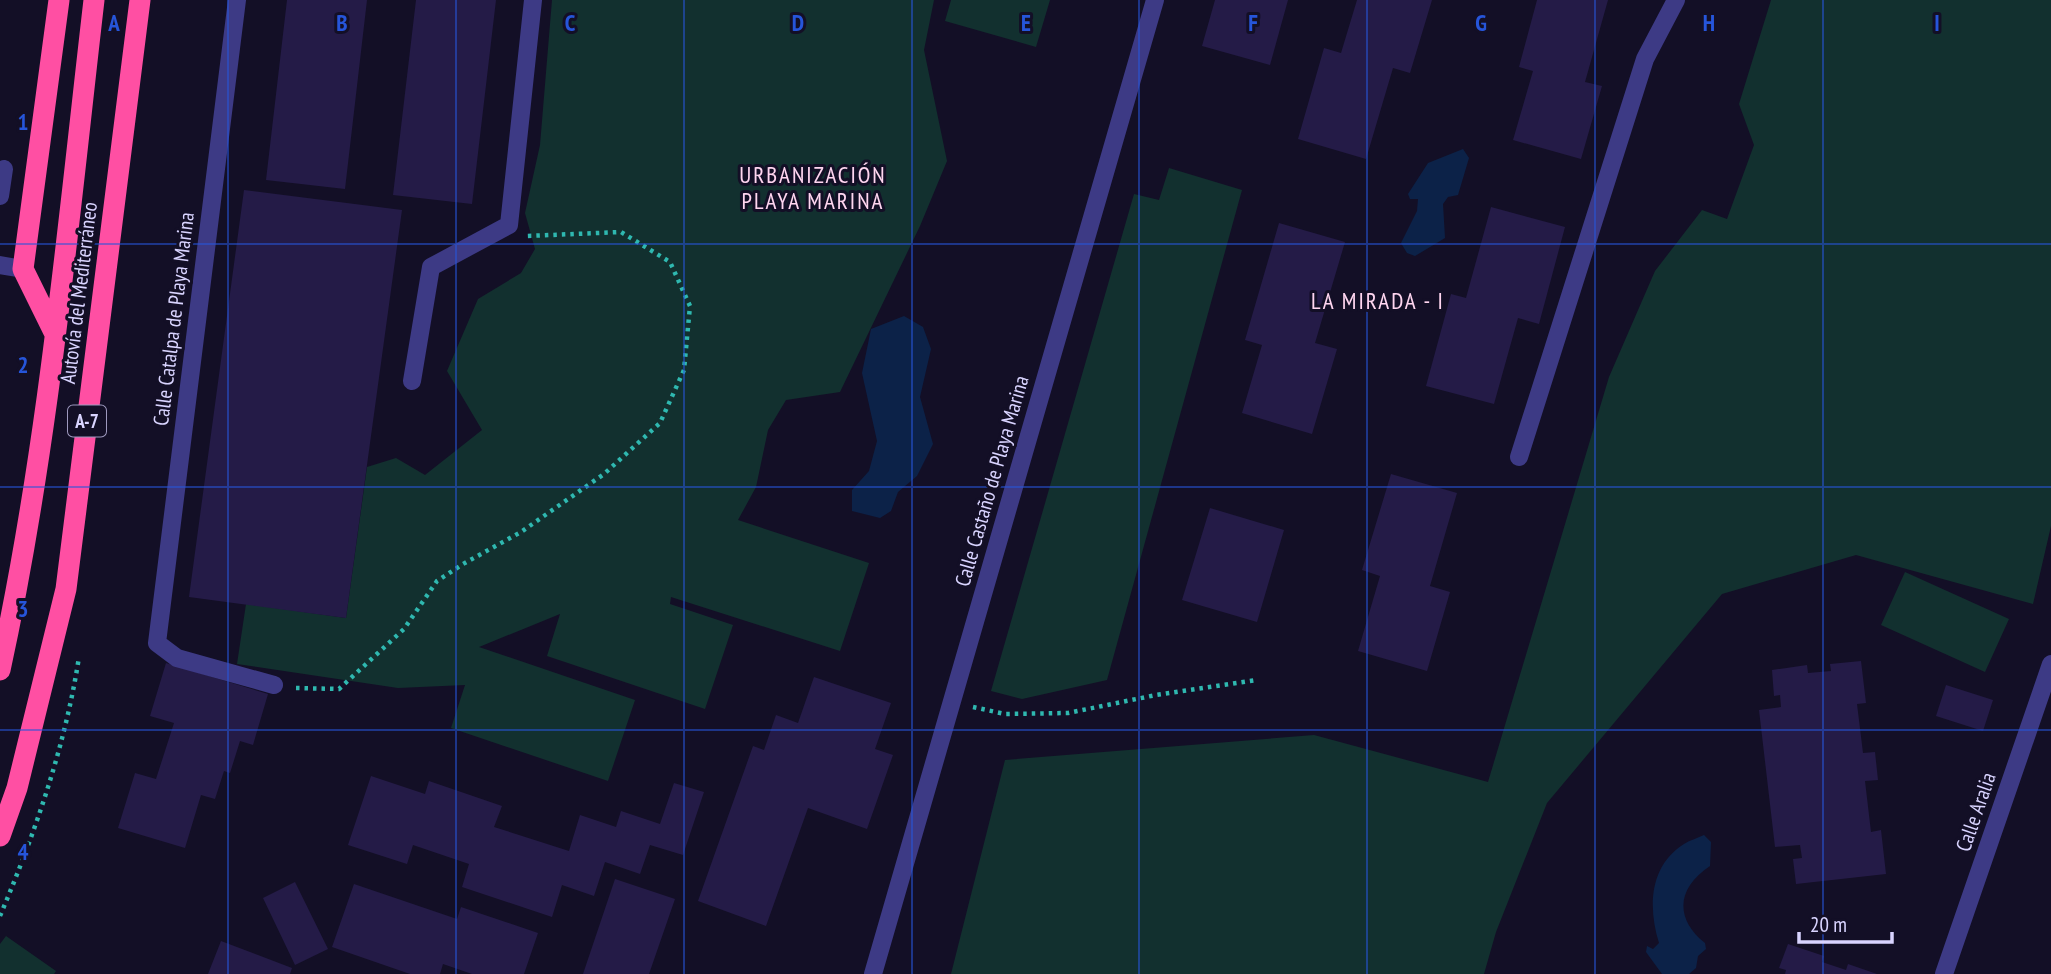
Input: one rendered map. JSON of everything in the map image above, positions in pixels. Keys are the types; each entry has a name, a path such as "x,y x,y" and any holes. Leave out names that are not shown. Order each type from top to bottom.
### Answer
{"highway":[{"path":"55,334 23,269 59,0"},
{"name":"Autovía del Mediterráneo","path":"0,670 20,577 55,334 94,0"},
{"name":"Autovía del Mediterráneo","path":"0,836 17,788 66,589 140,0"}],"street":[{"name":"Calle Catalpa de Playa Marina","path":"237,0 157,643 177,657 274,685"},
{"path":"412,381 431,267 509,225 533,0"},
{"name":"Calle Castaño de Playa Marina","path":"873,974 1155,0"},
{"path":"1520,457 1645,59 1676,0"},
{"path":"0,196 4,169"},
{"path":"0,265 23,269"},
{"name":"Calle Aralia","path":"1944,974 2051,664"},
{"path":"1955,943 1955,974"}],"path":[{"path":"274,685 339,689 404,629 437,581 521,532 593,482 660,424 684,370 690,306 670,262 621,232 530,237 509,225"},
{"path":"952,701 1004,714 1068,713 1156,695 1256,680"}],"green space":[{"path":"552,0 934,0 924,50 947,161 920,226 840,392 786,400 768,430 756,487 738,520 869,563 840,651 671,597 670,604 733,625 705,709 547,656 560,614 479,647 635,700 608,781 451,728 465,685 398,688 237,664 246,604 346,618 367,467 396,458 425,475 482,430 447,371 478,299 521,273 535,249 525,213 540,145"},
{"path":"951,0 1050,0 1036,47 945,21"},
{"path":"1771,0 2051,0 2051,526 2033,604 1856,555 1722,594 1547,803 1496,932 1484,974 951,974 1005,760 1314,735 1488,782 1609,377 1655,271 1702,210 1727,219 1754,145 1739,104"},
{"path":"1169,168 1242,190 1107,680 1022,699 991,691 1134,194 1159,200"},
{"path":"1905,572 2009,619 1985,672 1881,625"},
{"path":"6,936 56,971 54,974 0,974 0,944"}],"water":[{"path":"1463,149 1469,158 1458,195 1448,197 1443,204 1445,238 1415,256 1407,253 1401,243 1417,211 1418,199 1410,199 1408,194 1428,163"},
{"path":"904,316 923,327 931,349 920,397 933,444 917,476 898,492 891,511 880,518 852,511 852,490 869,471 877,441 862,373 871,329"},
{"path":"1704,835 1711,842 1710,866 1691,884 1686,893 1684,913 1688,924 1705,943 1706,949 1698,956 1696,968 1689,974 1662,974 1646,952 1647,946 1653,949 1659,943 1653,916 1654,889 1664,864 1672,853"}],"building":[{"path":"287,0 367,0 345,189 266,180"},
{"path":"416,0 496,0 472,204 393,195"},
{"path":"1215,0 1288,0 1270,65 1202,46"},
{"path":"1357,0 1432,0 1410,73 1393,68 1366,159 1298,139 1324,48 1341,53"},
{"path":"1537,0 1608,0 1585,82 1602,86 1581,159 1513,140 1533,71 1519,67"},
{"path":"244,190 402,210 346,618 189,597"},
{"path":"1491,207 1565,227 1539,324 1518,318 1494,404 1426,386 1451,294 1466,298"},
{"path":"1279,223 1345,242 1315,343 1337,349 1312,434 1242,413 1262,345 1245,340"},
{"path":"1391,474 1457,493 1430,586 1450,592 1427,671 1358,651 1380,576 1362,570"},
{"path":"1210,508 1284,530 1257,622 1182,600"},
{"path":"1861,661 1866,703 1857,704 1863,753 1875,752 1878,780 1865,781 1871,832 1881,830 1886,874 1796,884 1793,859 1802,858 1800,845 1775,847 1759,710 1781,707 1780,695 1774,696 1772,670 1807,665 1808,673 1831,671 1830,664"},
{"path":"166,663 268,694 253,745 240,741 230,773 224,771 215,799 201,795 185,848 118,828 135,773 156,779 174,723 150,716"},
{"path":"814,677 891,703 875,749 893,755 867,829 808,808 766,926 698,901 753,746 764,750 776,715 798,723"},
{"path":"1946,685 1993,700 1983,731 1936,716"},
{"path":"371,776 425,794 429,781 502,806 494,827 569,851 580,815 616,827 621,811 660,824 674,783 704,792 683,855 650,845 640,874 605,862 594,896 562,885 552,917 462,887 469,864 413,845 407,864 348,845"},
{"path":"615,879 675,899 649,974 583,974"},
{"path":"295,882 328,949 295,965 263,898"},
{"path":"354,884 457,919 461,907 538,933 524,974 472,974 443,964 440,974 410,974 332,947"},
{"path":"221,941 292,968 290,974 208,974"},
{"path":"1788,944 1824,956 1822,962 1846,970 1848,964 1877,974 1785,974 1786,970 1779,968"}],"district":[{"name":"URBANIZACIÓN PLAYA MARINA","path":"813,188"},
{"name":"LA MIRADA - I","path":"1378,301"}]}
